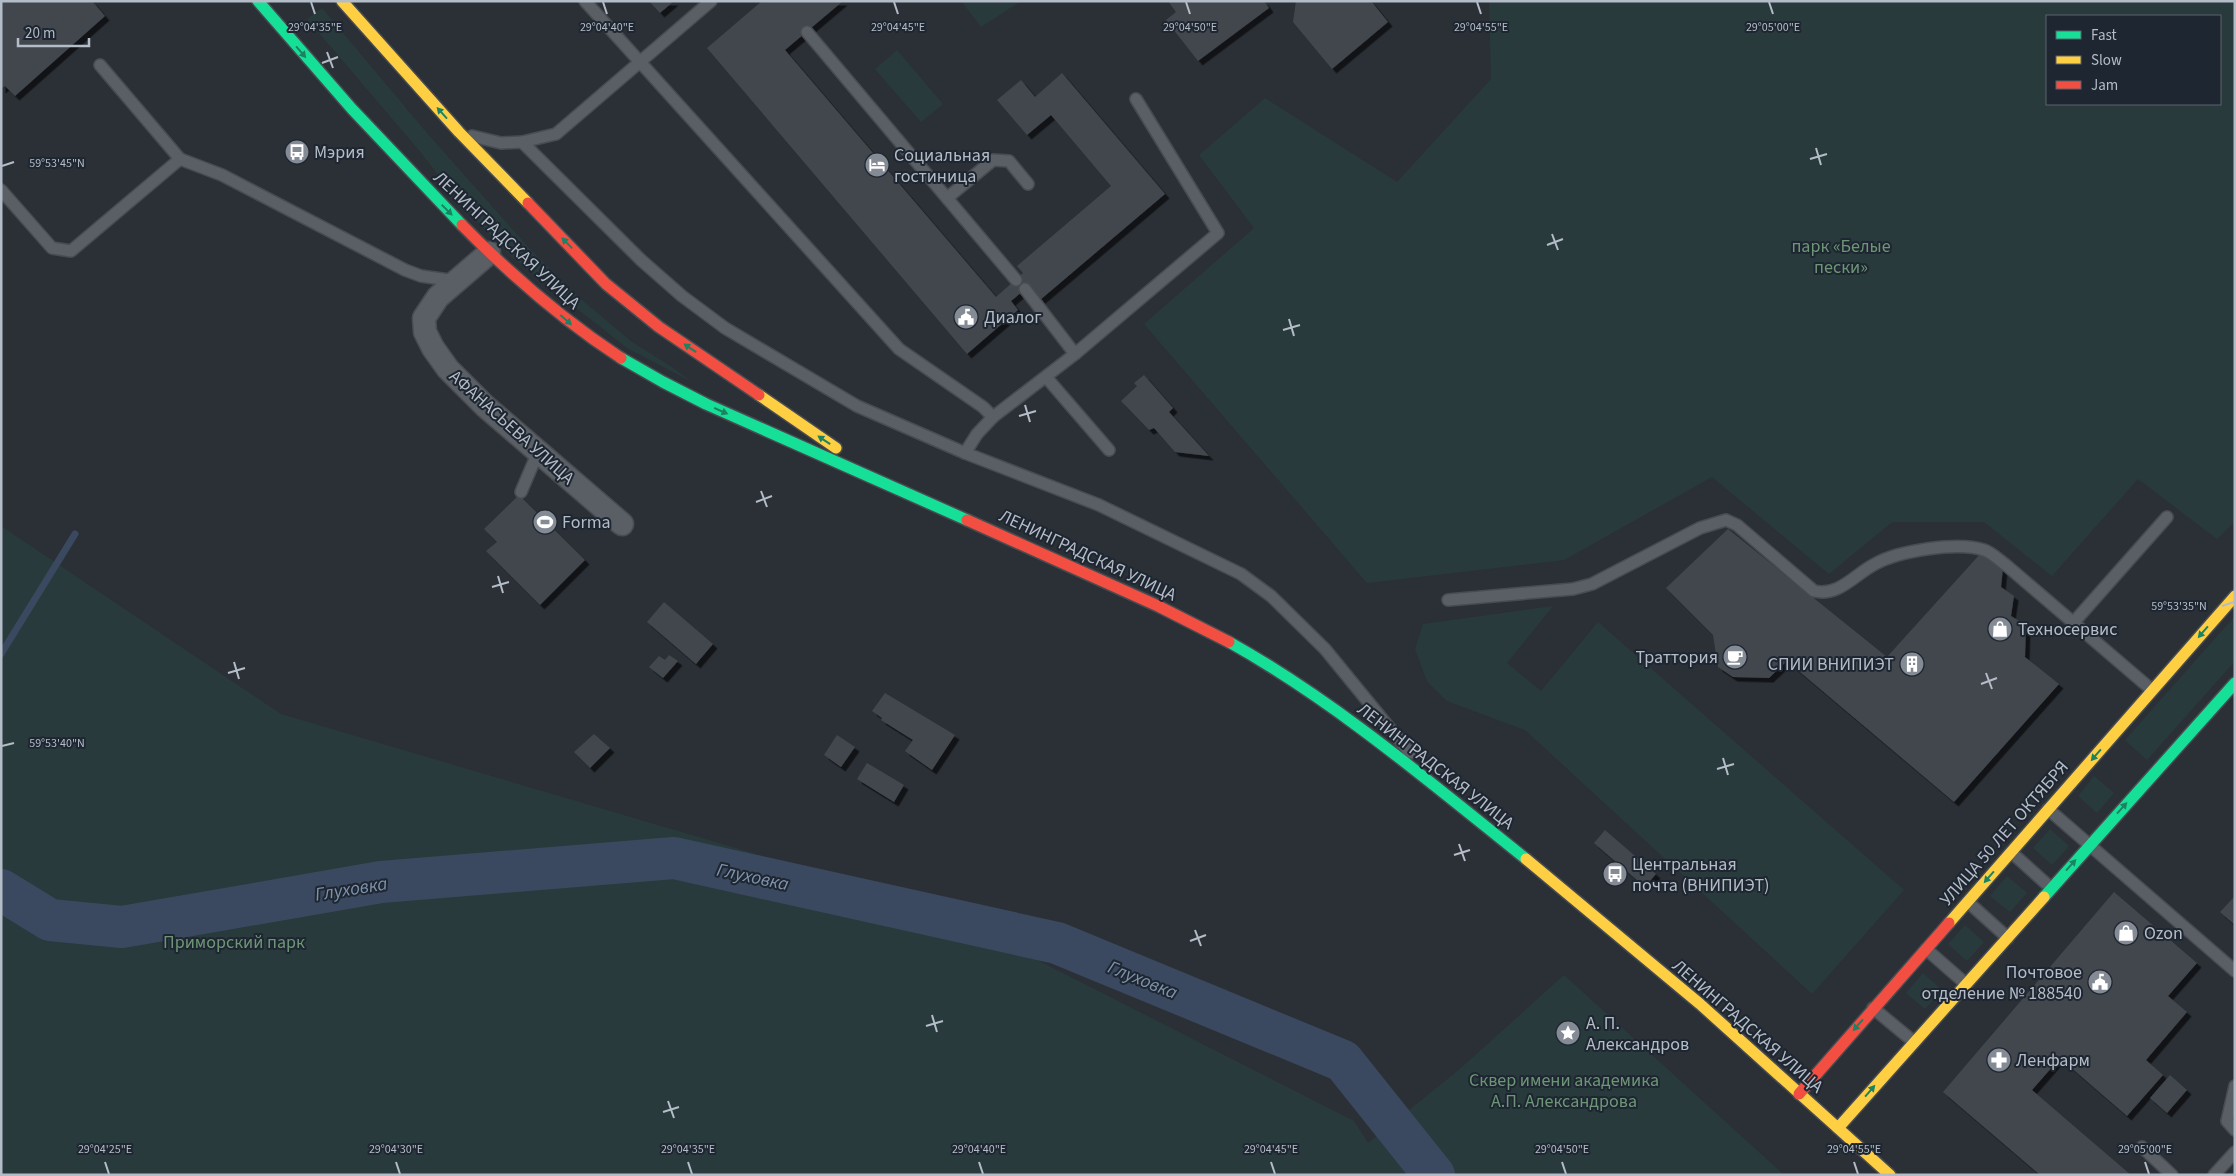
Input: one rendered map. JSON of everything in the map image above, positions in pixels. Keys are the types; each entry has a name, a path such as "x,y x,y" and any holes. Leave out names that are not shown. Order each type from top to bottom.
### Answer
{"main road":[{"name":"ЛЕНИНГРАДСКАЯ УЛИЦА","path":"258,1 412,175 489,253 572,326 621,358 692,397 1173,613 1238,647 1344,718 1440,790 1591,913 1729,1031 1890,1175"},
{"name":"ЛЕНИНГРАДСКАЯ УЛИЦА","path":"342,1 459,132 606,284 659,326 711,363 893,487"},
{"path":"692,397 709,383 714,373 711,363"},
{"name":"УЛИЦА 50 ЛЕТ ОКТЯБРЯ","path":"1799,1094 2235,596"},
{"path":"1838,1128 2235,683"}],"street":[{"name":"АФАНАСЬЕВА УЛИЦА","path":"489,253 438,297 424,318 425,332 433,348 448,369 479,400 622,524"}],"lane":[{"path":"585,1 899,349 993,417"},
{"path":"459,132 482,140 501,143 522,142 556,134 711,1"},
{"path":"808,32 1016,280"},
{"path":"100,64 180,159 222,174 405,270 421,276 456,281"},
{"path":"965,453 977,434 993,417 1075,354 1218,233 1136,99"},
{"path":"522,142 641,260 682,296 725,328 857,406 965,453 1099,505 1241,574 1271,596 1325,649 1440,790"},
{"path":"1,190 52,248 71,252 180,159"},
{"path":"947,198 993,160 1009,161 1028,184"},
{"path":"1025,289 1075,354"},
{"path":"1046,377 1109,450"},
{"path":"520,492 538,452"},
{"path":"2074,622 2167,517"},
{"path":"1448,600 1572,589 1592,584 1700,528 1726,520 1738,525 1814,591 1822,593 1836,590 1860,572 1894,556 1924,549 1962,547 1984,550 2006,565 2152,690"},
{"path":"2048,809 2235,971"},
{"path":"2011,852 2052,888"},
{"path":"1968,902 2008,938"},
{"path":"1926,949 1966,984"},
{"path":"1874,1008 1914,1042"},
{"path":"2235,1086 2227,1121 2235,1130"},
{"path":"2142,1147 2172,1175"},
{"path":"2214,1175 2235,1152"}],"green space":[{"path":"961,1 1021,1 981,27"},
{"name":"парк «Белые пески»","path":"1489,1 2235,1 2235,521 2217,539 2138,479 2052,576 1984,522 1892,522 1829,574 1712,477 1564,560 1367,583 1144,324 1254,228 1199,155 1265,98 1397,182 1491,79"},
{"path":"322,8 427,133 529,248 583,301 632,342 692,382 627,348 513,258 465,209 418,149 307,19"},
{"path":"897,50 943,104 921,122 875,69"},
{"name":"Приморский парк","path":"1,526 281,714 929,905 1354,1121 1368,1143 1461,1068 1564,975 1784,1175 1,1175"},
{"path":"1553,606 1507,663 1541,691 1598,622 1904,890 1812,994 1525,730 1447,701 1427,681 1415,649 1423,624"},
{"path":"2235,616 2235,661 2147,760 2125,740"},
{"path":"2094,776 2114,793 2097,813 2078,796"},
{"path":"2050,829 2069,846 2052,865 2033,848"},
{"path":"2007,876 2027,893 2010,912 1990,896"},
{"path":"1965,925 1984,942 1967,961 1948,944"},
{"path":"1923,973 1942,990 1925,1009 1906,993"}],"building":[{"path":"1,1 92,1 105,16 15,96 5,86 1,89"},
{"path":"649,1 674,1 660,13"},
{"path":"762,1 843,1 785,50 996,297 1023,273 1017,266 1111,186 1051,115 1027,135 997,100 1021,80 1035,97 1062,73 1165,194 1040,300 1029,286 1011,301 1018,310 967,354 707,48"},
{"path":"1168,1 1264,1 1269,8 1198,61 1166,20 1176,12"},
{"path":"1296,1 1371,1 1388,22 1332,69 1293,22"},
{"path":"1144,375 1173,408 1169,412 1209,456 1175,452 1154,428 1149,430 1121,401 1137,386 1134,383"},
{"path":"519,495 585,560 540,605 486,551 497,542 484,529"},
{"name":"СПИИ ВНИПИЭТ","path":"1728,529 1887,657 1981,553 2003,568 2001,587 2014,596 2011,616 2026,625 2025,657 2059,684 1954,802 1787,661 1769,678 1733,677 1718,667 1713,635 1666,588"},
{"path":"664,602 713,644 696,664 647,622"},
{"path":"669,655 678,661 663,678 649,667 659,656 665,660"},
{"path":"885,693 955,735 932,770 905,751 913,740 881,720 882,718 872,711"},
{"path":"594,734 610,748 590,768 574,752"},
{"path":"837,735 855,747 841,767 824,755"},
{"path":"867,763 904,785 894,802 857,779"},
{"path":"1605,830 1656,874 1645,887 1594,843"},
{"path":"2114,892 2197,963 2168,996 2187,1012 2146,1060 2163,1075 2127,1116 2060,1058 2032,1090 2131,1175 2040,1175 1943,1092"},
{"path":"2235,896 2235,925 2220,912"},
{"path":"2170,1075 2187,1090 2167,1113 2150,1098"}],"waterway":[{"path":"1,654 75,534"},
{"name":"Глуховка","path":"1,890 50,920 122,927 381,882 674,858 1057,943 1343,1061 1434,1175"}],"traffic: fast":[{"path":"258,1 352,109 462,225"},
{"path":"621,358 706,404 967,520"},
{"path":"1229,642 1269,665 1382,744 1526,859"},
{"path":"2044,897 2235,683"}],"traffic: slow":[{"path":"342,1 459,132 528,203"},
{"path":"759,395 836,448"},
{"path":"1949,923 2235,596"},
{"path":"1526,859 1700,1004 1890,1175"},
{"path":"1838,1128 2044,897"}],"traffic: jam":[{"path":"528,203 606,284 659,327 759,395"},
{"path":"462,225 499,262 538,296 621,358"},
{"path":"967,520 1158,606 1229,642"},
{"path":"1799,1094 1949,923"}],"place":[{"name":"Мэрия","path":"297,152"},
{"name":"Социальная гостиница","path":"877,165"},
{"name":"Диалог","path":"966,317"},
{"name":"Forma","path":"545,522"},
{"name":"Техносервис","path":"2000,629"},
{"name":"Траттория","path":"1735,657"},
{"name":"СПИИ ВНИПИЭТ","path":"1912,664"},
{"name":"Центральная почта (ВНИПИЭТ)","path":"1615,874"},
{"name":"Ozon","path":"2126,933"},
{"name":"Почтовое отделение № 188540","path":"2100,982"},
{"name":"А. П. Александров","path":"1568,1033"},
{"name":"Ленфарм","path":"1999,1060"}],"park label":[{"name":"Сквер имени академика А.П. Александрова","path":"1564,1090"}]}
